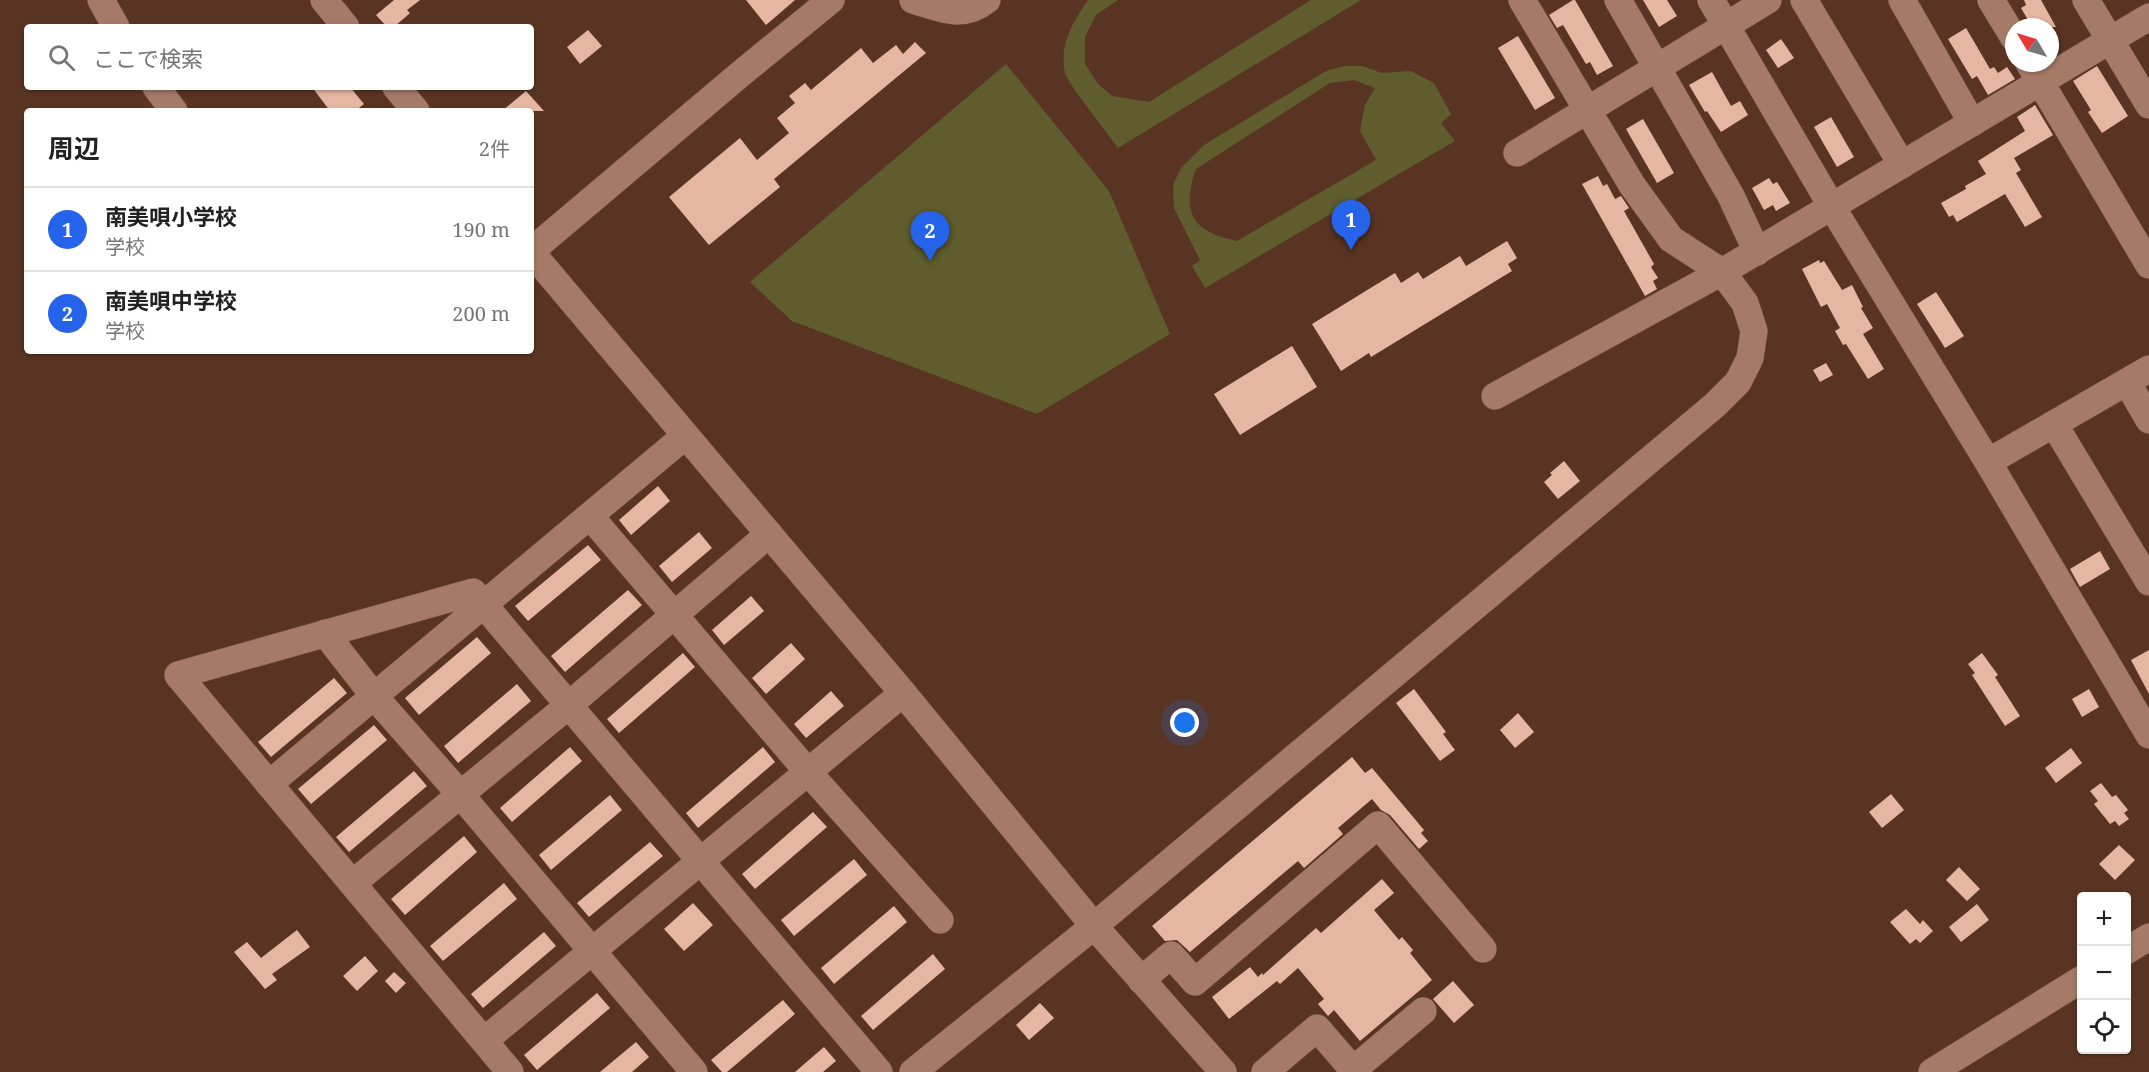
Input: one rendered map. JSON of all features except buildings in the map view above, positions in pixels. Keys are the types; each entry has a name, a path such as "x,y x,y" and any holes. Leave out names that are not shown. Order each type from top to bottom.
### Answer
{"street":[{"path":"101,0 114,24"},
{"path":"326,0 344,24"},
{"path":"913,0 955,13 980,6 987,0"},
{"path":"913,1072 1094,926 1620,486 1738,382 1750,358 1754,331 1744,303 1722,272 1671,240 1632,185 1522,0"},
{"path":"1618,0 1731,196 1757,252"},
{"path":"1711,0 1832,207 1988,462 2149,735"},
{"path":"1517,153 1768,0"},
{"path":"1804,0 1902,165"},
{"path":"1902,0 1972,123"},
{"path":"1991,0 2005,23"},
{"path":"2086,0 2149,105"},
{"path":"534,249 821,3"},
{"path":"2059,62 2111,41 2149,17"},
{"path":"1496,396 1757,252 1972,123 2035,72 2149,265"},
{"path":"158,90 172,108"},
{"path":"398,90 413,108"},
{"path":"534,256 903,693 1094,926 1223,1072"},
{"path":"1988,462 2138,376 2149,420"},
{"path":"2054,424 2149,582"},
{"path":"270,784 685,435"},
{"path":"590,516 808,772 940,920"},
{"path":"353,883 569,705 768,534"},
{"path":"510,1072 178,675 473,592 879,1072"},
{"path":"325,633 374,696 460,794 694,1072"},
{"path":"484,1040 903,693"},
{"path":"1142,980 1171,955 1195,982 1378,825 1483,949"},
{"path":"2131,948 2149,937"},
{"path":"1932,1072 2077,982"},
{"path":"1265,1072 1317,1028 1354,1071 1423,1011"}],"shaded area":[{"path":"1088,0 1118,0 1096,15 1085,37 1085,64 1098,84 1112,96 1149,102 1311,0 1361,0 1118,148 1065,73 1066,43 1077,17"},
{"path":"1006,64 1109,191 1170,334 1037,414 792,321 750,282"},
{"path":"1345,66 1362,66 1382,73 1411,71 1434,83 1451,114 1441,123 1455,141 1205,288 1192,266 1200,260 1174,208 1173,185 1181,168 1204,145 1326,71","holes":["1354,80 1375,88 1365,105 1360,131 1376,160 1237,241 1222,237 1200,226 1194,218 1190,198 1196,169 1330,83"]}],"place":[{"name":"南美唄小学校","path":"1351,250"},
{"name":"南美唄中学校","path":"930,261"}]}
